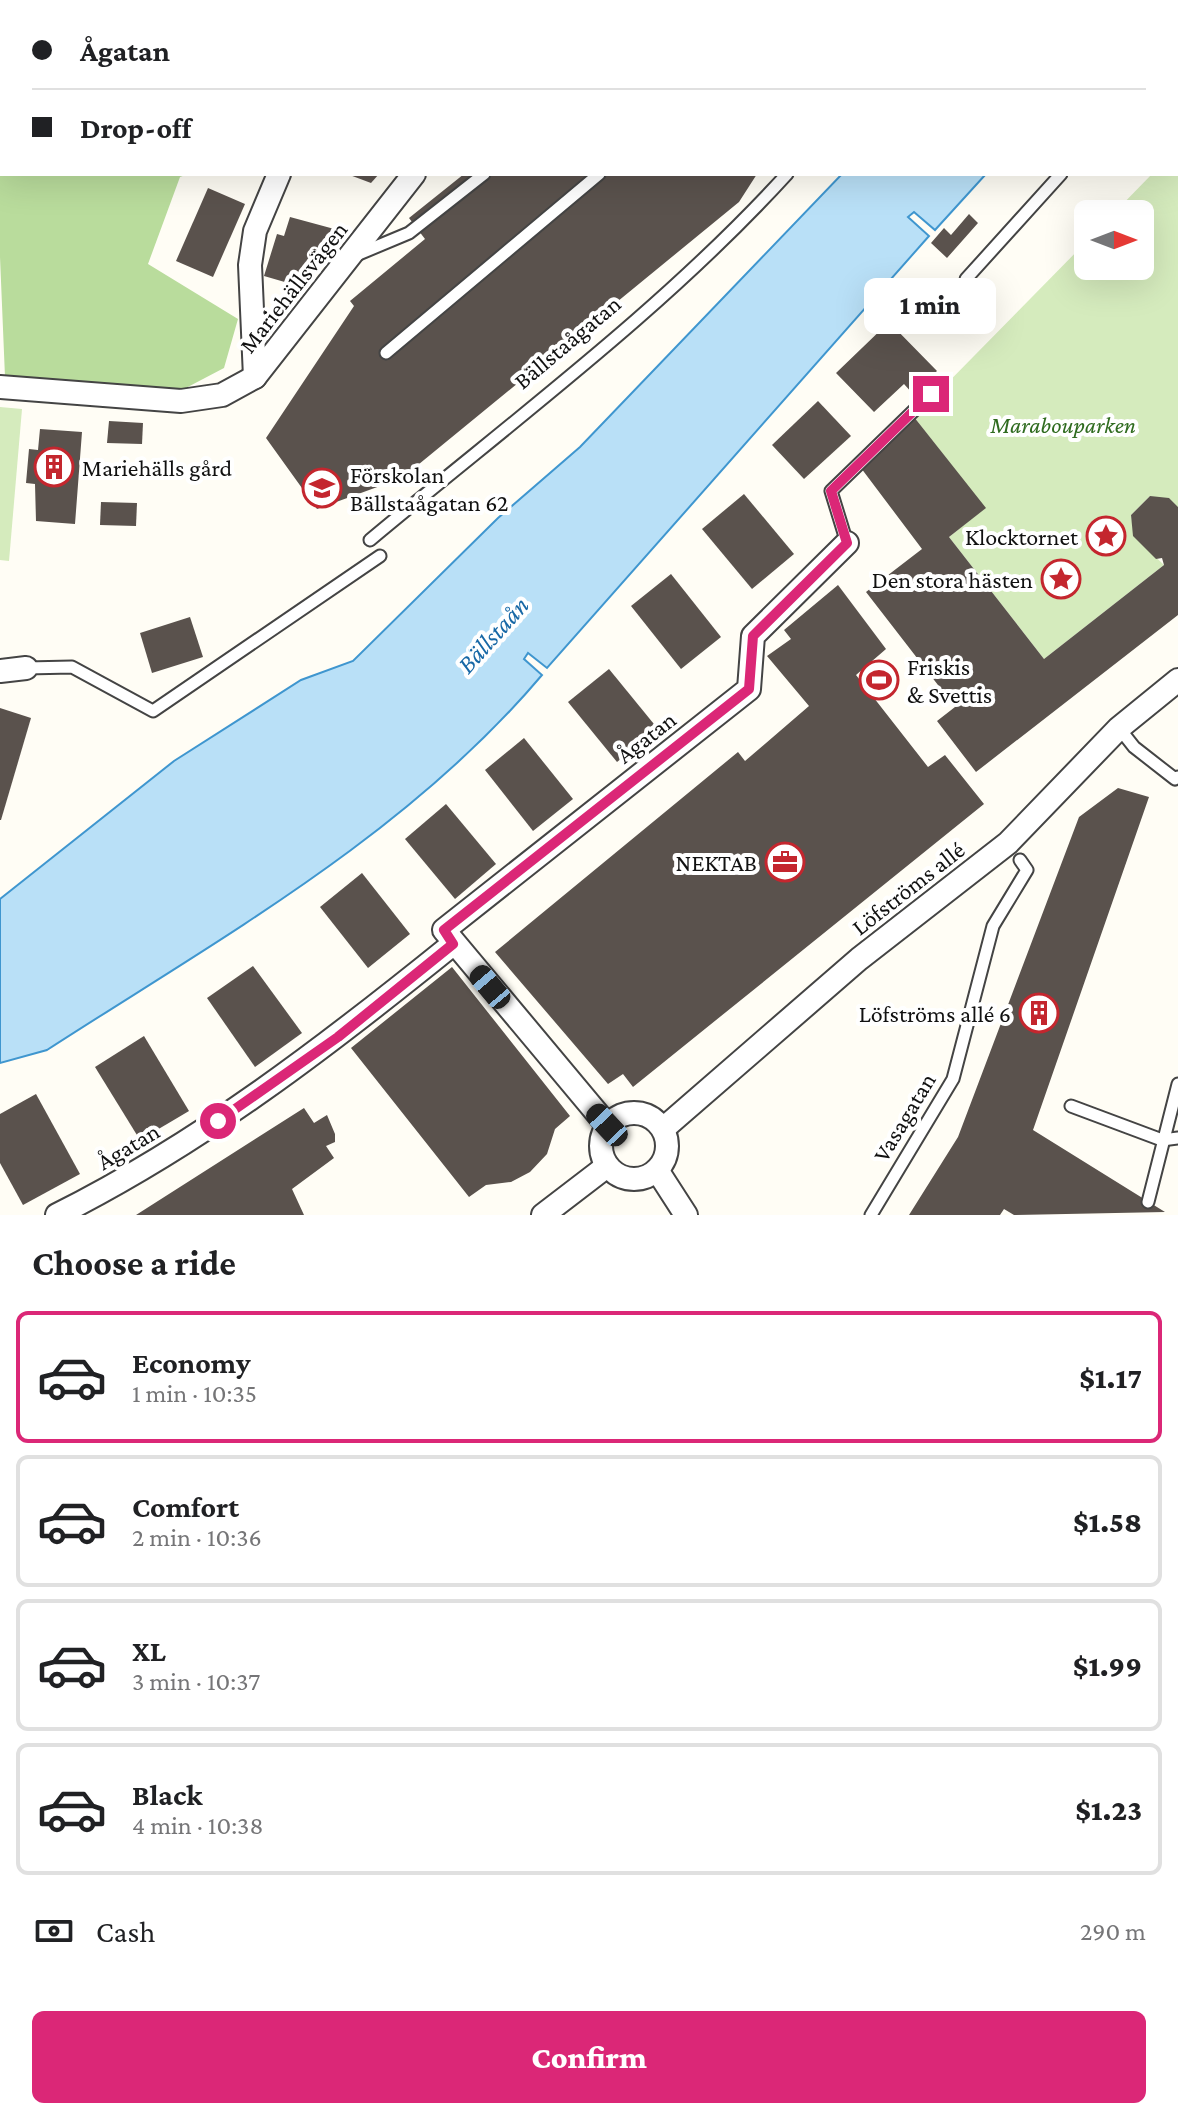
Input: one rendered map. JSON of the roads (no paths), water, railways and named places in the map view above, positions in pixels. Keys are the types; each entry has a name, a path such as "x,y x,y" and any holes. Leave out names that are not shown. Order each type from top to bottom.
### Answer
{"street":[{"path":"255,377 250,265 255,231 278,176"},
{"name":"Mariehällsvägen","path":"0,387 181,401 222,395 255,377 412,176"},
{"name":"Ågatan","path":"57,1215 124,1181 243,1105 338,1037 453,944 444,930 749,689 753,636 847,543"},
{"path":"0,671 26,668"},
{"name":"Löfströms allé","path":"663,1129 859,959 1008,843 1119,728 1178,680"},
{"path":"453,944 607,1125"},
{"path":"625,1113 647,1114 663,1129 667,1151 657,1170 647,1176 625,1178 607,1166 600,1145 607,1125 625,1113"},
{"path":"543,1215 607,1166"},
{"path":"657,1170 686,1215"}],"lane":[{"path":"350,258 409,233 481,176"},
{"path":"386,353 597,176"},
{"name":"Bällstaågatan","path":"370,540 649,308 745,220 785,176"},
{"path":"966,279 1059,176"},
{"path":"847,543 831,491 931,394"},
{"path":"26,668 72,667 153,711 380,556"},
{"path":"1119,728 1134,747 1177,778"},
{"name":"Vasagatan","path":"871,1215 953,1079 993,926 1027,870 1020,860"},
{"path":"1148,1202 1178,1084"},
{"path":"1071,1106 1162,1140 1178,1138"}],"water":[{"name":"Bällstaån","path":"840,176 984,176 935,230 914,212 908,217 929,236 547,668 528,653 524,659 542,675 489,732 432,785 309,880 178,967 47,1050 0,1063 0,899 174,761 301,680 353,661 498,518 580,447"}],"place":[{"name":"Mariehälls gård","path":"54,467"},
{"name":"Förskolan Bällstaågatan 62","path":"322,488"},
{"name":"Klocktornet","path":"1106,536"},
{"name":"Den stora hästen","path":"1061,579"},
{"name":"Friskis & Svettis","path":"879,680"},
{"name":"NEKTAB","path":"785,862"},
{"name":"Löfströms allé 6","path":"1039,1013"}],"park label":[{"name":"Marabouparken","path":"1063,424"}]}
